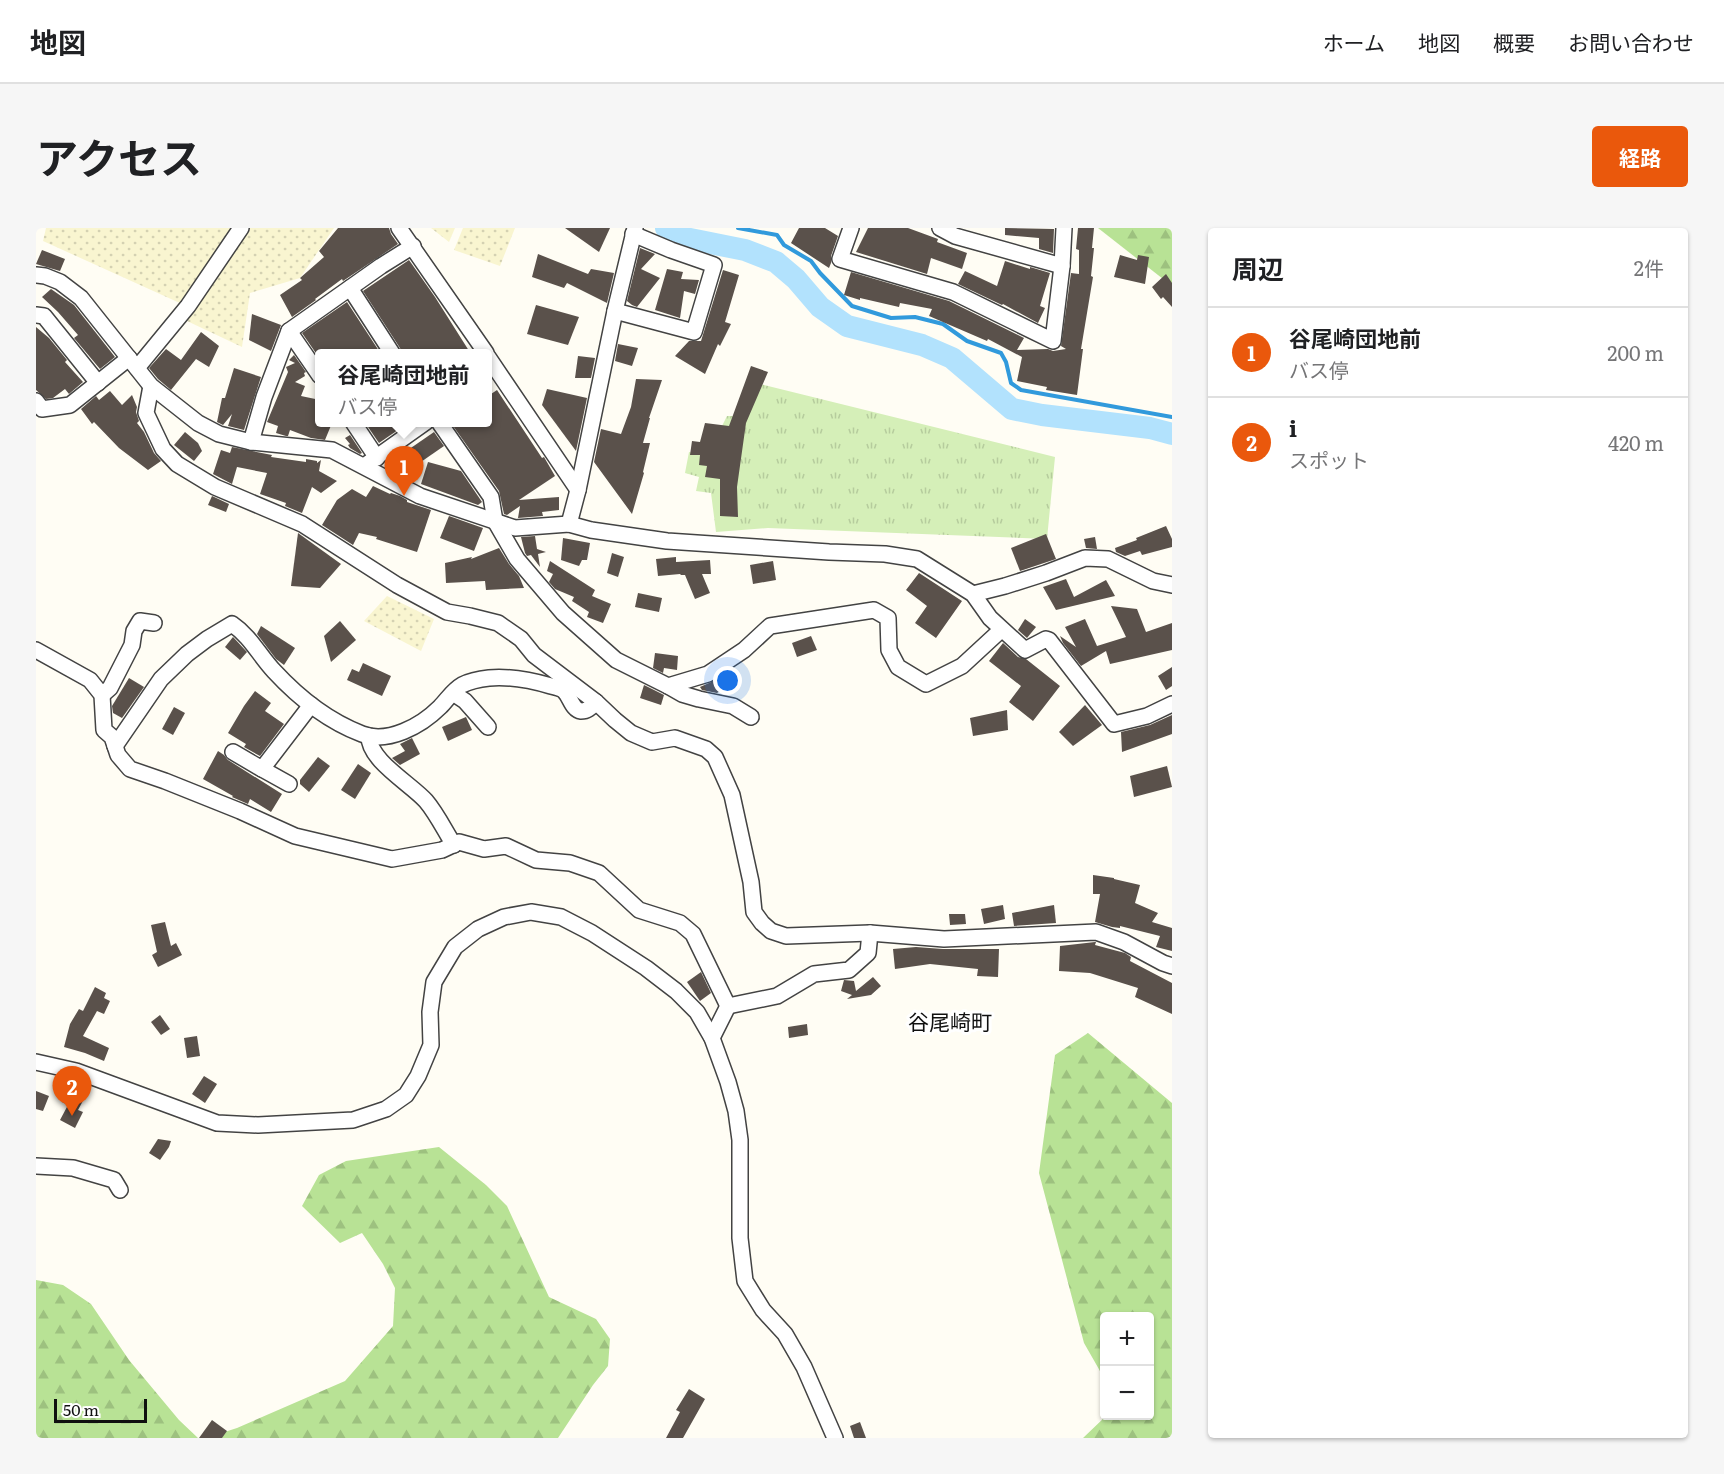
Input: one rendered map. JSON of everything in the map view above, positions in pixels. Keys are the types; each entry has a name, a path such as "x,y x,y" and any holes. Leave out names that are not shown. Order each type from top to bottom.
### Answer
{"street":[{"path":"36,401 42,409 70,405 98,383 133,363 188,306 241,228"},
{"path":"399,228 483,349"},
{"path":"850,228 840,259 953,292 1053,341 1064,228"},
{"path":"940,228 955,236 1062,266"},
{"path":"569,524 578,490 615,311 634,231 671,250 714,265 694,332 615,311"},
{"path":"251,442 264,397 289,331 413,246"},
{"path":"36,275 60,282 81,298 151,386 198,423 219,434 251,442 332,450 420,496 515,528 569,524 591,530 668,541 885,554 917,559 973,594 1001,630 1025,650 1046,639 1049,640 1114,724 1147,716 1172,704"},
{"path":"350,288 389,349"},
{"path":"36,315 44,316 98,383"},
{"path":"289,331 315,369"},
{"path":"493,375 578,490"},
{"path":"151,386 146,413 163,449 177,464 215,487 302,524 397,585 447,612 498,623 521,639 534,654 596,702 631,733 652,742 675,738 706,749 715,757 732,795 751,882 754,912 771,931 786,936 870,933 944,939 1096,932 1124,942 1172,966"},
{"path":"356,427 377,458"},
{"path":"364,466 420,427"},
{"path":"442,427 491,497 495,521 517,559 563,613 616,660 682,694 733,706 752,717"},
{"path":"973,594 1046,573 1085,558 1108,559 1153,581 1172,585"},
{"path":"669,686 708,674 744,650 770,626 874,610 888,618 890,650 898,667 926,684 962,666 1001,630"},
{"path":"102,695 110,688 132,645 134,631 140,621 154,623"},
{"path":"115,746 161,679 187,654 232,624 258,649 274,671 311,705 351,729 369,736 387,737 402,732 439,708 462,685 486,678 530,680 563,690 576,709 582,711 589,709 596,702"},
{"path":"36,650 90,681 102,695 104,730 112,737 118,755 130,769 240,811 295,836 392,859 442,850 459,842 484,849 506,846 536,860 570,863 599,873 639,910 681,923 693,934 728,1006"},
{"path":"453,693 465,701 488,727"},
{"path":"262,769 311,705"},
{"path":"369,736 374,754 426,801 453,845"},
{"path":"233,752 289,784"},
{"path":"36,1062 76,1071 217,1123 258,1125 353,1120 386,1109 406,1095 418,1076 431,1045 430,1012 434,982 455,947 478,929 504,917 531,912 561,917 592,933 646,968 676,991 697,1012 712,1038 736,1111 740,1140 740,1238 745,1281 763,1310 785,1334 804,1367 835,1438"},
{"path":"728,1006 777,996 814,974 849,970 868,953 870,933"},
{"path":"712,1038 728,1006"},
{"path":"36,1166 73,1168 114,1180 120,1190"}],"shaded area":[{"path":"46,228 334,228 300,278 250,293 242,347 187,321 182,304 43,241"},
{"path":"431,228 455,228 449,242"},
{"path":"463,228 515,228 500,266 454,250"},
{"path":"387,596 434,619 421,651 364,621"}],"green space":[{"path":"1098,228 1172,228 1172,286"},
{"path":"748,381 1055,457 1047,539 768,528 716,532 711,493 696,491 699,477 685,473 689,452 699,454 701,439 716,438 727,416 736,416"},
{"path":"1088,1033 1172,1103 1172,1438 1083,1438 1102,1420 1154,1420 1154,1312 1100,1312 1100,1371 1084,1343 1039,1173 1055,1055"},
{"path":"439,1147 486,1185 507,1206 549,1297 596,1319 610,1339 608,1366 558,1438 206,1438 237,1428 345,1381 393,1326 395,1288 383,1264 362,1233 340,1243 302,1206 319,1175 346,1161"},
{"path":"36,1280 63,1285 91,1304 129,1360 179,1420 198,1438 36,1438"}],"building":[{"path":"338,228 389,228 398,244 343,281 342,279 292,317 280,295 302,280 300,278 324,257 319,251"},
{"path":"565,228 610,228 599,252"},
{"path":"799,228 825,228 838,236 829,268 791,243"},
{"path":"868,228 908,228 938,239 937,242 967,253 962,269 931,258 927,274 856,252"},
{"path":"1005,228 1054,229 1053,253 1039,249 1039,238 1005,235"},
{"path":"1078,228 1094,228 1092,248 1094,248 1091,276 1093,277 1081,349 1083,349 1077,395 1046,390 1047,387 1017,381 1022,357 988,339 987,341 929,316 932,309 900,303 899,307 844,295 851,272 949,301 1024,338 1017,350 1066,349 1061,346 1071,273 1079,274 1079,250 1076,249"},
{"path":"640,248 655,254 641,269 660,278 637,307 627,301"},
{"path":"42,250 65,259 60,271 36,264"},
{"path":"538,254 588,274 591,269 614,273 607,303 567,283 564,288 532,277"},
{"path":"1120,255 1137,260 1138,255 1149,257 1145,284 1114,277"},
{"path":"409,260 468,349 400,349 363,291"},
{"path":"1005,261 1050,273 1040,306 1045,308 1038,323 958,284 965,271 997,286"},
{"path":"667,269 683,272 681,279 699,280 695,294 684,291 680,318 655,310"},
{"path":"723,270 739,275 725,322 731,324 720,346 718,344 705,374 675,356 689,341 701,341"},
{"path":"1166,274 1172,283 1172,307 1163,297 1161,299 1152,287"},
{"path":"51,289 74,305 115,357 100,369 74,338 78,335 42,297"},
{"path":"347,302 378,349 315,349 315,352 302,333"},
{"path":"536,305 579,317 568,345 527,334"},
{"path":"252,314 281,325 271,351 249,340"},
{"path":"36,327 49,338 67,360 65,362 83,382 69,394 65,389 53,398 46,399 36,390"},
{"path":"201,332 219,346 209,367 196,359 171,390 149,368 166,349 181,360"},
{"path":"618,344 638,348 632,366 615,361"},
{"path":"294,355 306,372 305,376 295,382 305,386 301,396 315,399 315,427 330,427 325,440 311,438 290,430 288,436 276,433 278,426 267,422 288,372 286,367 295,363 289,360"},
{"path":"578,356 595,358 591,378 575,378"},
{"path":"751,366 768,372 746,423 737,487 738,517 720,516 720,479 705,477 707,466 699,465 700,455 690,455 692,441 700,442 705,423 729,426"},
{"path":"234,368 261,377 244,430 228,426 232,414 223,425 217,422 222,398 225,398"},
{"path":"636,379 662,380 643,443 650,443 632,514 594,462 601,429 621,434 631,407"},
{"path":"547,389 587,398 576,451 542,405"},
{"path":"497,390 555,476 519,500 559,497 559,510 542,512 543,516 518,518 520,506 507,515 504,514 499,491 454,427 492,427 492,393"},
{"path":"110,391 122,405 132,395 137,407 139,421 137,423 161,461 148,470 119,448 94,422 92,424 81,409 96,396 99,400"},
{"path":"368,427 402,427 379,443"},
{"path":"185,432 198,443 202,451 194,461 174,445"},
{"path":"434,432 444,446 402,475 392,461"},
{"path":"350,435 362,453 360,454 348,445 350,444 345,438"},
{"path":"232,447 272,455 271,457 306,462 306,459 317,461 317,463 321,460 319,471 337,481 321,493 312,487 302,513 285,506 286,503 260,494 267,473 237,467 232,484 213,474 221,450 230,453"},
{"path":"428,462 461,471 482,502 478,505 421,484"},
{"path":"373,486 431,510 417,552 376,539 377,537 359,533 353,545 322,525 337,500 352,489 366,497"},
{"path":"212,496 229,504 226,512 208,505"},
{"path":"449,516 483,528 474,551 440,538"},
{"path":"1166,526 1172,539 1172,547 1142,555 1140,551 1125,556 1116,552 1115,548"},
{"path":"298,533 341,564 320,588 291,586"},
{"path":"1046,534 1056,559 1020,571 1011,548"},
{"path":"535,536 537,549 546,552 538,554 540,567 531,555 527,556 525,553 521,537"},
{"path":"1095,537 1097,549 1086,548 1084,539"},
{"path":"563,538 590,543 587,560 582,560 579,566 561,560"},
{"path":"499,548 519,576 524,588 486,590 485,581 446,583 445,563 472,557 471,559"},
{"path":"612,553 624,557 618,577 607,573"},
{"path":"676,557 676,562 710,560 711,574 702,574 710,593 695,599 685,575 658,576 656,559"},
{"path":"550,561 595,590 592,596 611,604 603,623 587,617 589,612 572,601 574,597 555,589 549,582 553,574 547,571"},
{"path":"773,561 776,580 753,584 750,565"},
{"path":"919,573 962,601 936,638 915,623 927,606 906,590"},
{"path":"1066,579 1074,597 1106,580 1115,596 1056,610 1043,587"},
{"path":"638,593 662,598 659,612 635,607"},
{"path":"1111,606 1137,609 1146,632 1172,623 1172,650 1110,664 1106,651 1081,666 1060,636 1076,647 1065,627 1085,619 1097,646 1126,637"},
{"path":"1025,619 1036,627 1027,638 1018,630"},
{"path":"340,621 356,640 331,662 324,636"},
{"path":"261,626 295,648 284,665 276,659 257,634"},
{"path":"811,636 817,650 797,657 792,643"},
{"path":"233,637 247,652 240,660 225,647"},
{"path":"1003,643 1018,657 1026,659 1060,686 1033,721 1009,702 1021,686 989,661"},
{"path":"655,653 678,656 677,670 664,668 663,673 653,668"},
{"path":"363,663 391,676 382,696 347,680 352,669 359,672"},
{"path":"1172,667 1172,686 1166,690 1158,676"},
{"path":"129,678 144,687 122,718 113,713 112,706"},
{"path":"718,679 723,689 717,693 702,690 700,687"},
{"path":"644,685 664,695 661,705 640,698"},
{"path":"255,691 271,703 265,711 284,724 260,756 244,747 246,744 228,733"},
{"path":"1085,705 1102,725 1073,746 1059,732"},
{"path":"174,707 185,713 173,735 162,729"},
{"path":"1007,710 1008,730 973,736 970,718"},
{"path":"1172,715 1172,734 1122,752 1121,732 1150,725"},
{"path":"466,717 472,730 448,741 442,727"},
{"path":"412,738 420,754 400,765 392,758 405,751 400,744"},
{"path":"218,751 228,760 282,794 271,812 250,799 248,804 232,797 203,779"},
{"path":"318,757 330,766 309,792 300,784 300,780"},
{"path":"358,764 371,773 355,799 341,790"},
{"path":"1167,766 1172,787 1134,797 1130,776"},
{"path":"1093,875 1140,885 1135,903 1158,913 1152,922 1172,928 1172,951 1156,947 1160,936 1095,922 1100,894 1093,894"},
{"path":"1003,905 1005,919 984,924 981,909"},
{"path":"1054,905 1056,923 1014,926 1012,913"},
{"path":"949,914 965,914 966,924 950,925"},
{"path":"165,922 171,946 176,943 182,955 158,967 152,955 157,952 151,925"},
{"path":"1096,942 1095,945 1125,953 1131,957 1130,961 1172,983 1172,1014 1135,997 1138,988 1090,973 1059,971 1060,946"},
{"path":"916,947 999,949 998,977 977,976 978,969 930,964 895,969 893,949"},
{"path":"701,972 711,993 700,1001 687,982"},
{"path":"873,977 881,986 871,995 847,999 852,995 841,991 844,980 854,981 856,991"},
{"path":"95,987 106,993 104,998 110,1001 104,1014 97,1011 83,1036 109,1048 104,1061 64,1047 70,1024 79,1009 83,1011"},
{"path":"160,1015 170,1029 161,1035 151,1022"},
{"path":"807,1024 808,1035 789,1038 788,1027"},
{"path":"197,1036 200,1056 187,1058 184,1038"},
{"path":"204,1076 217,1084 205,1103 192,1094"},
{"path":"69,1089 85,1097 78,1110 83,1112 75,1128 60,1120 68,1105 62,1102"},
{"path":"36,1091 49,1096 43,1111 36,1109"},
{"path":"158,1139 171,1141 160,1160 149,1153"},
{"path":"689,1389 705,1399 683,1438 666,1438 680,1412 676,1410"},
{"path":"212,1420 227,1431 222,1438 199,1438"},
{"path":"860,1422 866,1438 854,1438 850,1426"}],"waterway":[{"path":"666,228 685,238 745,250 776,262 796,279 820,307 847,326 922,345 952,358 1012,409 1042,415 1150,428 1172,434"},
{"path":"738,228 777,235 784,245 811,261 852,306 891,318 915,317 943,324 967,341 1001,353 1006,362 1011,383 1021,390 1172,417"}],"place":[{"name":"谷尾崎団地前","path":"404,496"},
{"name":"i","path":"72,1116"}],"district":[{"name":"谷尾崎町","path":"950,1020"}]}
